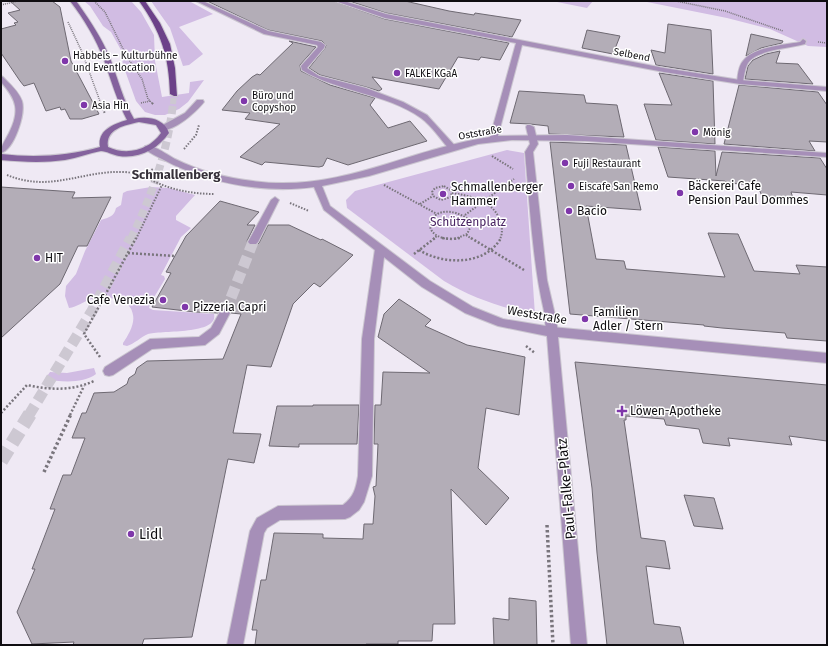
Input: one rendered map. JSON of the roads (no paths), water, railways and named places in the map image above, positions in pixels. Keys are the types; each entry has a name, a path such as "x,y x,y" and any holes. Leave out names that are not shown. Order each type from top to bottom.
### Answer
{"main road":[{"path":"73,1 84,16 106,58 123,109 130,121"},
{"path":"142,1 151,13 164,36 172,62 174,94"},
{"path":"1,157 53,159 73,156 104,148 117,154 127,154 148,148 162,138 165,133 164,128 161,124 148,120 130,121 108,132 102,143 104,148"}],"street":[{"path":"198,1 266,33 319,43 322,45 321,48 304,66 306,72 317,77 363,90 400,104 424,117 453,148"},
{"name":"Selbend","path":"338,1 385,16 664,70 740,82 827,89"},
{"path":"740,82 747,59 760,53 802,43 803,41"},
{"path":"493,139 520,42"},
{"path":"1,78 17,98 20,109 8,144 1,151"},
{"path":"164,128 188,115 200,102"},
{"path":"530,127 534,144 529,152 542,280 551,319 552,332"},
{"name":"Oststraße","path":"148,148 167,160 186,168 238,182 266,186 317,184 364,175 453,148 493,139 560,136 827,155"},
{"name":"Weststraße","path":"317,184 324,203 328,208 426,284 469,310 502,324 552,332 827,358"},
{"path":"253,242 275,200"},
{"path":"235,645 257,530 262,523 278,513 345,512 353,508 361,497 365,476 368,339 380,249"},
{"path":"109,371 150,344 201,342 215,331 225,313"},
{"name":"Paul-Falke-Platz","path":"552,332 579,645"}],"tunnel":[{"path":"173,104 174,94"},
{"path":"131,239 146,206 163,156 171,121 173,103"},
{"path":"29,415 92,311 131,238"},
{"path":"225,313 253,242"},
{"path":"1,461 30,414"}],"place":[{"name":"Habbels – Kulturbühne und Eventlocation","path":"65,61"},
{"name":"FALKE KGaA","path":"397,73"},
{"name":"Büro und Copyshop","path":"244,101"},
{"name":"Asia Hin","path":"84,105"},
{"name":"Mönig","path":"695,132"},
{"name":"Fuji Restaurant","path":"565,163"},
{"name":"Eiscafe San Remo","path":"571,186"},
{"name":"Bäckerei Cafe Pension Paul Dommes","path":"680,193"},
{"name":"Schmallenberger Hammer","path":"443,194"},
{"name":"Bacio","path":"569,211"},
{"name":"HIT","path":"37,258"},
{"name":"Cafe Venezia","path":"163,300"},
{"name":"Pizzeria Capri","path":"185,307"},
{"name":"Familien Adler / Stern","path":"585,319"},
{"name":"Löwen-Apotheke","path":"622,411"},
{"name":"Lidl","path":"131,534"}],"district":[{"name":"Schmallenberg","path":"176,174"}],"park label":[{"name":"Schützenplatz","path":"468,222"}]}
